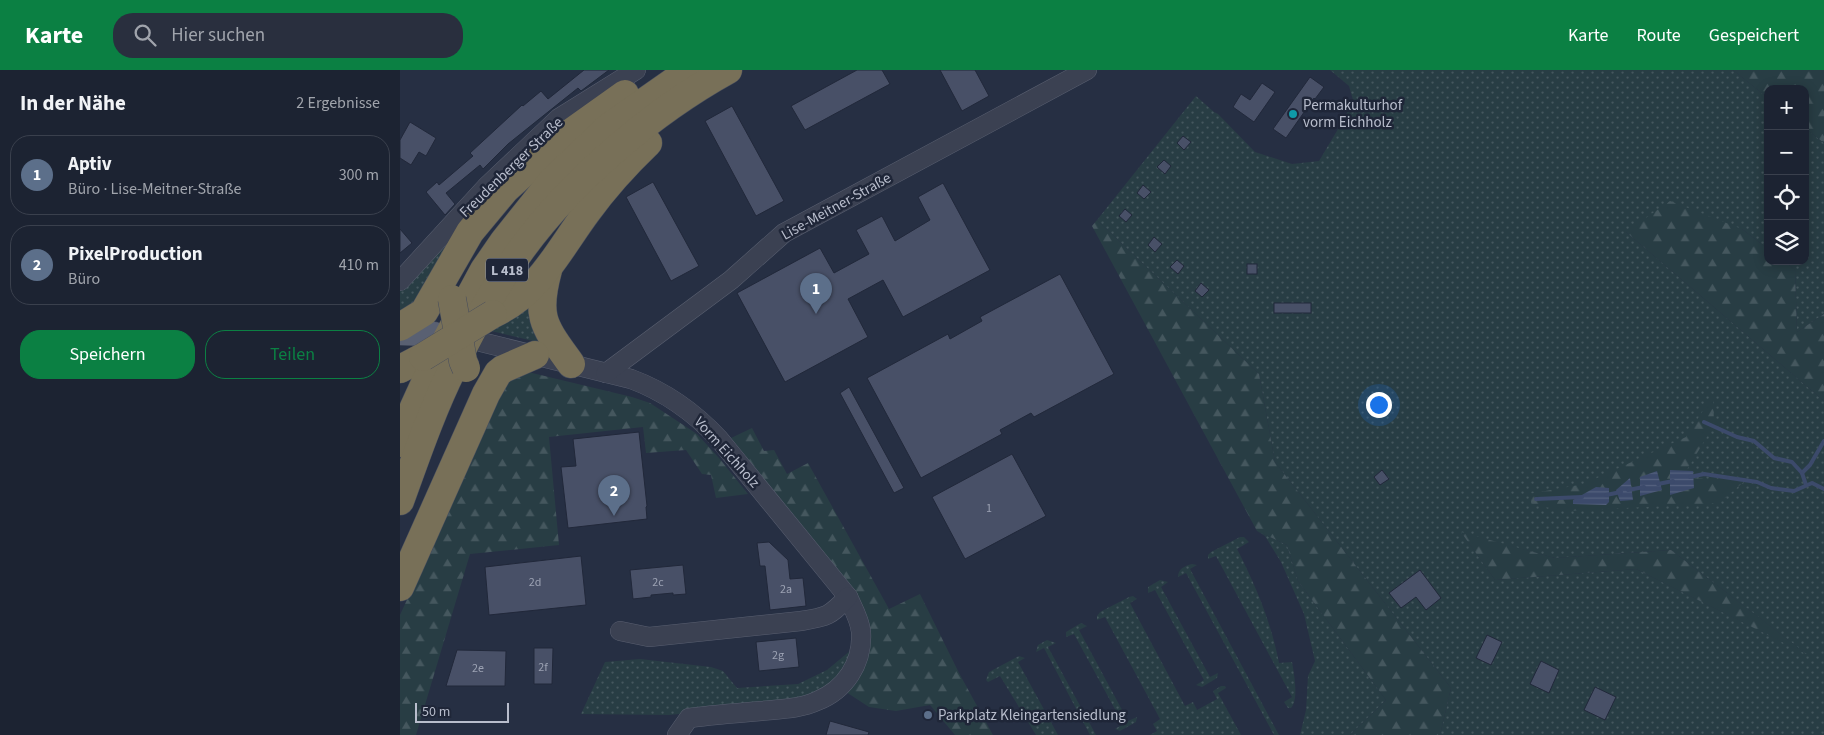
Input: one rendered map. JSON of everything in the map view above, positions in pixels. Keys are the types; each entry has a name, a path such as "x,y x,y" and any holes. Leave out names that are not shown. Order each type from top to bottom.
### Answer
{"highway":[{"path":"400,327 424,312 470,232 491,205 531,165 596,113 665,70"},
{"name":"L 418","path":"400,443 435,361 484,270 504,241 552,181 610,126 690,82 728,70"},
{"path":"440,348 526,293 548,270 598,197 635,155 665,126 690,82"},
{"name":"L 418","path":"400,501 452,369 485,306 521,250 549,215 584,178 635,134 690,82"},
{"path":"440,348 452,300 450,268"},
{"path":"548,270 541,302 542,318 549,333 571,364"},
{"path":"440,348 463,361 473,391 475,420"},
{"path":"400,588 486,394 498,373 536,355"}],"main road":[{"path":"400,333 440,348"}],"street":[{"name":"Freudenberger Straße","path":"400,281 487,186 559,118 636,70"},
{"name":"Lise-Meitner-Straße","path":"606,373 731,280 784,233 1087,70"},
{"name":"Vorm Eichholz","path":"440,348 536,355 649,385 670,397 700,420 719,439 848,596 861,632 860,652 853,670 843,685 830,696 797,707 689,718 677,735"},
{"path":"620,631 649,637 801,621 820,618 834,612 848,596"}],"green space":[{"path":"1330,70 1733,70 1764,95 1764,246 1742,229 1626,232 1824,401 1824,735 1440,735 1451,688 1275,462 1259,374 1097,220 1196,96 1218,114 1255,152 1292,164 1319,161 1353,100 1349,86","holes":["1462,533 1555,558 1671,550 1805,653 1636,569 1495,580"]},
{"path":"1733,70 1824,70 1824,143 1809,131 1809,85 1764,85 1764,95"},
{"path":"1809,131 1824,143 1824,314 1797,332 1795,270 1789,265 1809,265"},
{"path":"1670,201 1742,229 1764,246 1764,265 1789,265 1795,270 1797,332 1824,314 1824,401 1626,232"},
{"path":"475,207 431,289 400,317 400,290"},
{"path":"1097,220 1259,374 1275,462 1451,688 1440,735 1350,735 1386,700 1298,581 1287,545 1257,531 1092,226"},
{"path":"526,301 550,345 487,330"},
{"path":"528,372 650,403 697,434 748,494 716,498 711,475 702,474 686,450 646,453 643,427 549,437 559,545 470,554 416,735 400,735 400,615 507,380"},
{"path":"1713,395 1714,425 1682,478 1746,480 1719,503 1569,511 1532,505 1529,494 1584,484 1686,437"},
{"path":"752,428 764,451 774,450 787,474 808,463 889,609 920,594 959,673 993,735 955,735 930,705 896,711 869,707 846,692 863,667 852,587 731,438"},
{"path":"1257,531 1287,545 1298,581 1386,700 1350,735 1300,735 1306,710 1308,676 1315,661 1304,614 1281,562 1265,536"},
{"path":"1461,532 1555,558 1671,550 1808,655 1636,569 1495,580"},
{"path":"1240,537 1244,537 1249,542 1237,549 1262,605 1272,633 1279,663 1292,662 1295,679 1295,699 1291,708 1288,708 1284,702 1292,697 1216,556 1208,559 1208,555 1211,552"},
{"path":"1192,564 1197,565 1190,569 1279,735 1274,735 1186,573 1178,577 1182,568"},
{"path":"1160,580 1168,582 1161,587 1210,677 1218,673 1217,678 1202,687 1196,685 1204,680 1155,590 1148,593 1148,587"},
{"path":"1133,596 1137,599 1130,603 1185,706 1193,702 1197,710 1217,699 1213,691 1221,686 1225,686 1226,688 1218,693 1241,735 1150,735 1157,731 1153,724 1160,719 1105,617 1097,620 1100,612"},
{"path":"1081,623 1087,626 1079,630 1128,721 1137,717 1136,722 1120,731 1115,729 1123,724 1074,634 1066,637 1066,632"},
{"path":"1047,640 1056,643 1048,647 1096,735 1090,735 1044,648 1036,652 1038,645"},
{"path":"851,650 848,668 820,695 768,705 669,715 581,714 605,662 640,659 711,667 723,671 737,688 798,684 827,670"},
{"path":"1019,656 1025,658 1018,662 1058,735 1036,735 1000,676 988,682 986,680 989,672"}],"water":[{"path":"1670,470 1693,471 1694,488 1670,495"},
{"path":"1657,471 1662,490 1640,496 1640,477"},
{"path":"1630,478 1633,500 1620,501 1616,490"},
{"path":"1596,487 1609,488 1609,502 1606,505 1573,504 1573,500"}],"building":[{"path":"584,70 609,70 581,91 578,88 508,144 483,169 480,165 446,193 455,204 445,215 426,192 437,182 439,185 473,156 470,153 522,105 541,91 548,99"},
{"path":"857,70 882,70 890,84 805,130 791,106"},
{"path":"940,70 975,70 989,96 962,111"},
{"name":"Permakulturhof vorm Eichholz","path":"1310,77 1324,87 1286,138 1273,129"},
{"path":"1262,83 1275,92 1254,122 1233,107 1241,94 1250,100"},
{"path":"732,106 784,201 756,216 705,121"},
{"path":"410,122 436,138 426,156 419,152 411,165 400,158 400,140"},
{"path":"1183,136 1191,142 1184,150 1177,143"},
{"path":"1164,160 1171,166 1165,174 1157,167"},
{"path":"653,182 699,266 671,281 626,197"},
{"path":"943,183 990,270 903,317 883,280 848,299 868,337 785,382 737,293 820,248 834,273 869,254 856,230 882,216 895,241 930,220 918,197"},
{"path":"1143,185 1151,192 1144,199 1137,193"},
{"path":"1125,209 1132,215 1126,222 1119,216"},
{"path":"400,229 412,243 400,253"},
{"path":"1154,237 1162,244 1155,252 1148,245"},
{"path":"1177,260 1184,266 1178,274 1170,267"},
{"path":"1247,264 1257,264 1257,274 1247,274"},
{"path":"1060,274 1114,374 1034,417 1031,413 1000,430 1002,434 921,478 867,378 948,334 950,339 982,321 980,317"},
{"path":"1201,283 1209,290 1202,297 1195,291"},
{"path":"1274,303 1311,303 1311,313 1274,313"},
{"path":"849,387 904,488 894,493 840,393"},
{"path":"639,432 647,519 568,528 561,467 576,466 573,439"},
{"path":"1012,454 1046,516 965,559 932,497"},
{"path":"1382,470 1389,479 1380,485 1374,477"},
{"path":"769,542 788,560 790,579 803,578 806,606 770,610 765,566 760,566 757,543"},
{"path":"581,556 586,605 489,615 485,567"},
{"path":"683,565 686,594 651,595 651,597 633,599 630,570"},
{"path":"1420,570 1441,598 1426,610 1416,597 1401,608 1389,593"},
{"path":"1487,635 1502,642 1491,665 1476,658"},
{"path":"796,638 799,667 759,671 756,642"},
{"path":"534,648 553,648 552,684 534,684"},
{"path":"457,650 506,651 505,686 446,686"},
{"path":"1541,661 1559,670 1549,693 1530,684"},
{"path":"1595,687 1616,697 1605,720 1584,710"},
{"path":"830,721 869,732 868,735 826,735"}],"waterway":[{"path":"1704,422 1737,437 1754,441 1774,458 1792,462 1802,473 1806,485"},
{"path":"1802,473 1810,465 1824,441"},
{"path":"1690,477 1704,474 1757,482 1771,488 1794,491 1812,483 1824,489"},
{"path":"1658,484 1673,481"},
{"path":"1628,490 1644,487"},
{"path":"1606,495 1621,492"},
{"path":"1536,499 1582,497"}],"place":[{"name":"Permakulturhof vorm Eichholz","path":"1293,114"},
{"name":"Aptiv","path":"816,314"},
{"name":"PixelProduction","path":"614,516"},
{"name":"Parkplatz Kleingartensiedlung","path":"928,715"}]}
